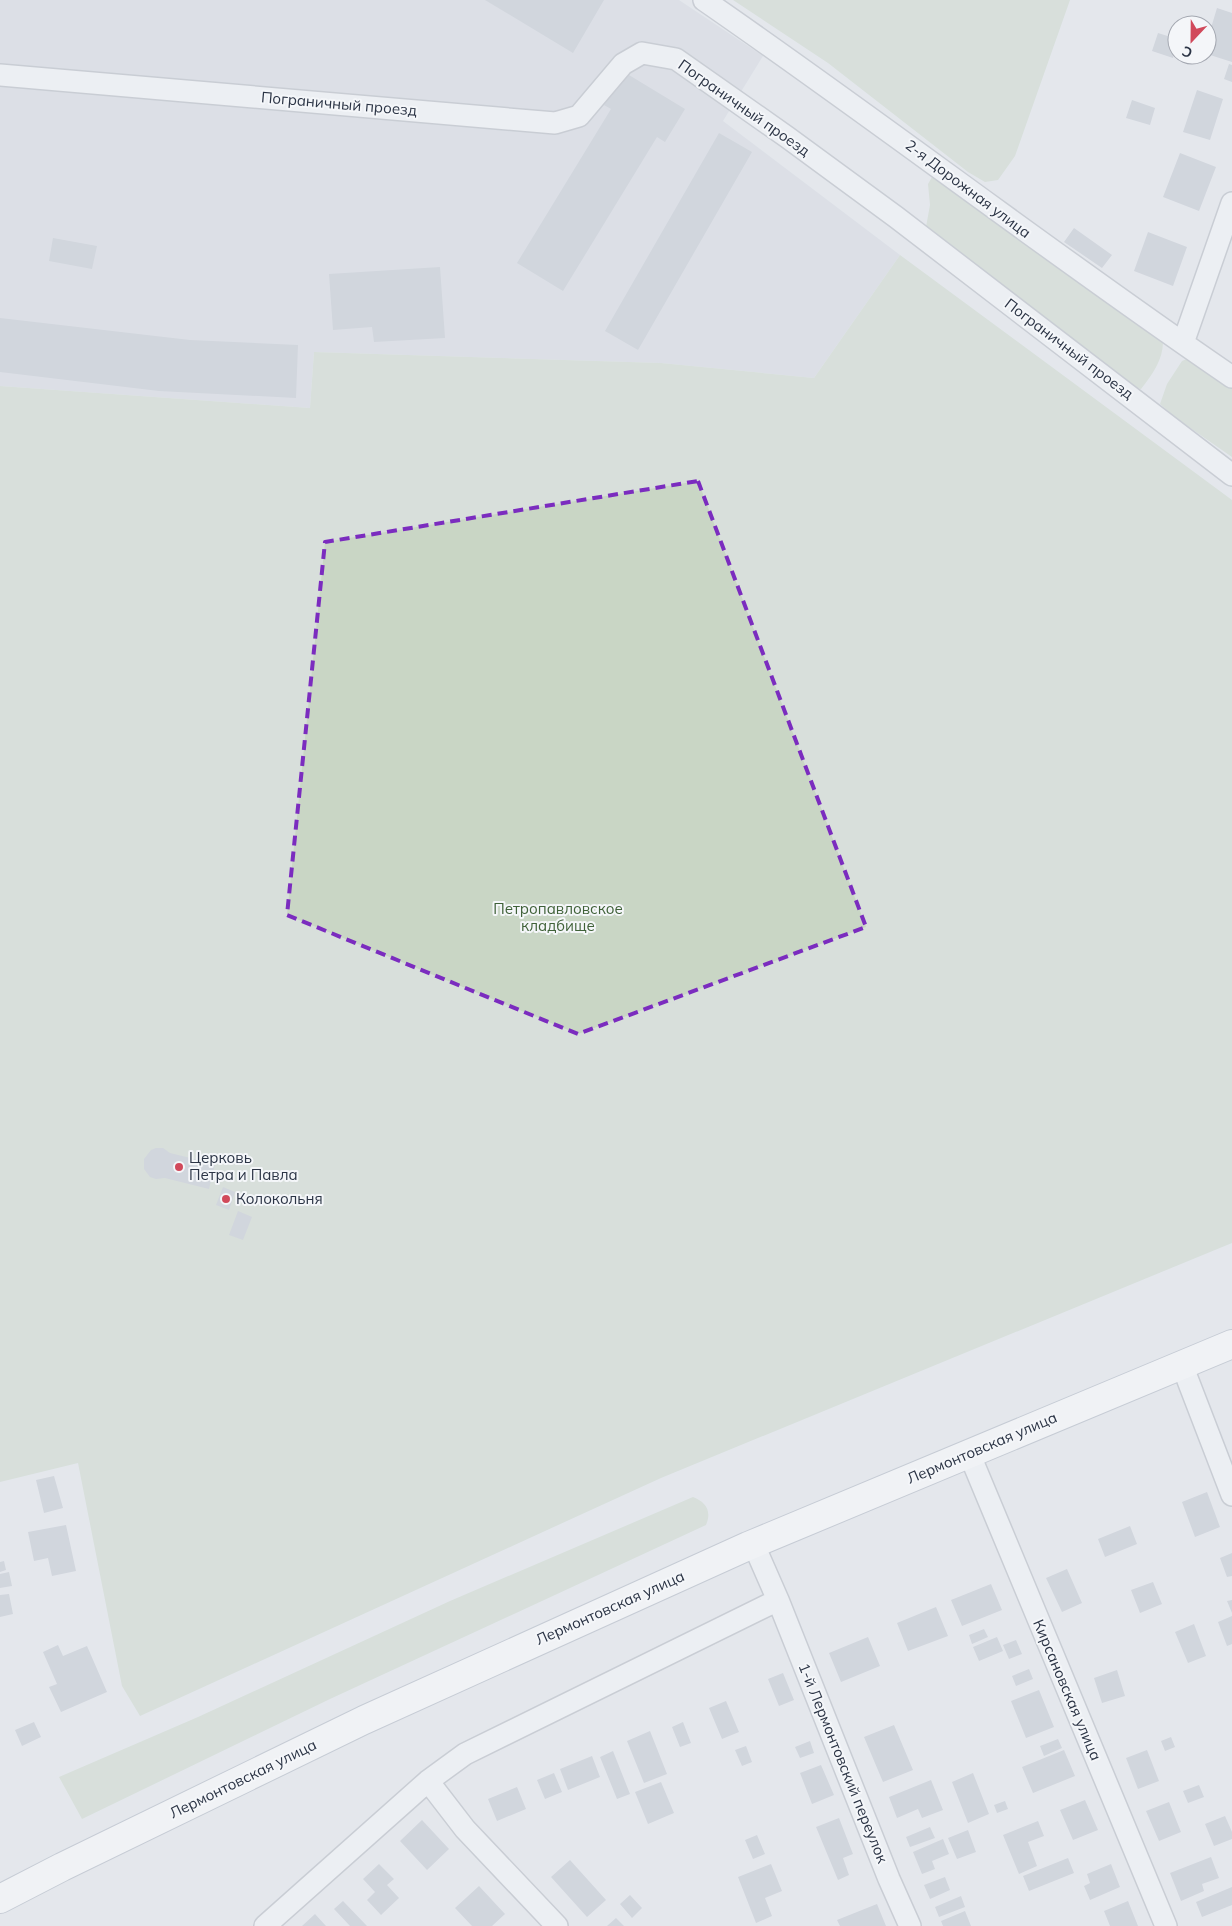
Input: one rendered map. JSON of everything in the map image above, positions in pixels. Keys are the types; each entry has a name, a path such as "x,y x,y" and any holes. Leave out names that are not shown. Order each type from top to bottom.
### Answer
{"main road":[{"name":"Лермонтовская улица","path":"0,1900 62,1867 364,1720 753,1543 1232,1344"}],"street":[{"name":"2-я Дорожная улица","path":"704,0 839,94 1033,237 1232,377"},
{"name":"Пограничный проезд","path":"0,75 554,123 579,116 623,64 642,53 676,59 787,137 896,218 1232,475"},
{"path":"1183,343 1232,203"},
{"path":"1182,1365 1232,1495"},
{"name":"Кирсановская улица","path":"969,1454 1166,1926"},
{"name":"1-й Лермонтовский переулок","path":"753,1543 778,1600 889,1879 910,1926"},
{"path":"265,1926 428,1781 465,1754 778,1600"},
{"path":"428,1781 465,1829 556,1926"}],"highlighted area":[{"path":"698,481 866,927 578,1034 287,915 325,542"}],"shaded area":[{"path":"0,0 679,0 763,56 723,121 900,255 814,378 661,363 314,352 310,408 0,386"}],"green space":[{"path":"733,0 1070,0 1015,156 998,180 985,182 968,172 828,63"},
{"path":"932,177 1163,342 1159,361 1141,389 1136,388 926,227 930,205 928,184"},
{"name":"Петропавловское кладбище","path":"900,255 1232,500 1232,1243 661,1478 140,1716 122,1686 78,1463 0,1482 0,386 310,408 314,352 661,363 814,378"},
{"path":"1189,358 1232,386 1232,457 1176,418 1160,404 1167,384 1182,361"},
{"path":"693,1497 707,1508 708,1520 706,1525 330,1699 82,1819 59,1777 198,1717 450,1601"}],"building":[{"path":"485,0 604,0 573,53"},
{"path":"1217,8 1232,13 1232,62 1217,57 1217,15 1215,15"},
{"path":"1158,33 1167,36 1167,56 1152,51"},
{"path":"1229,64 1232,65 1232,82 1224,79"},
{"path":"624,72 685,109 665,142 657,137 563,291 517,263 611,109 604,105"},
{"path":"1197,90 1223,99 1210,140 1183,132"},
{"path":"1132,100 1155,108 1150,125 1126,118"},
{"path":"719,133 752,152 638,350 605,331"},
{"path":"1180,153 1216,167 1199,211 1163,197"},
{"path":"1074,228 1112,255 1102,268 1064,242"},
{"path":"1148,232 1187,247 1173,286 1134,271"},
{"path":"53,238 97,246 92,269 49,261"},
{"path":"440,267 445,338 374,342 372,327 333,330 329,274"},
{"path":"0,318 190,340 298,345 296,398 159,391 0,372"},
{"name":"Церковь Петра и Павла","path":"163,1148 170,1153 215,1164 209,1189 165,1178 156,1179 150,1177 144,1169 144,1159 151,1150"},
{"name":"Колокольня","path":"223,1187 235,1192 229,1210 216,1205"},
{"path":"238,1211 252,1217 243,1240 229,1235"},
{"path":"54,1476 63,1508 44,1513 36,1480"},
{"path":"1207,1492 1220,1527 1195,1537 1182,1502"},
{"path":"66,1525 76,1571 52,1576 48,1558 34,1561 28,1532"},
{"path":"1130,1526 1137,1544 1105,1557 1098,1539"},
{"path":"1232,1553 1232,1576 1227,1577 1220,1558"},
{"path":"4,1561 6,1570 0,1572 0,1562"},
{"path":"1067,1569 1082,1603 1062,1612 1046,1578"},
{"path":"9,1572 12,1586 0,1588 0,1574"},
{"path":"1153,1582 1162,1604 1140,1613 1131,1590"},
{"path":"991,1584 1002,1610 962,1626 951,1600"},
{"path":"9,1594 13,1614 0,1617 0,1595"},
{"path":"1232,1600 1232,1613 1227,1601"},
{"path":"936,1607 948,1636 908,1651 897,1623"},
{"path":"1232,1616 1232,1644 1227,1646 1218,1622"},
{"path":"1194,1624 1206,1656 1188,1663 1175,1632"},
{"path":"984,1629 988,1637 972,1644 969,1635"},
{"path":"868,1637 880,1666 841,1682 829,1653"},
{"path":"997,1637 1003,1651 979,1661 973,1647"},
{"path":"1016,1640 1022,1654 1009,1659 1003,1645"},
{"path":"58,1645 63,1656 87,1646 107,1692 61,1712 49,1687 57,1684 43,1652"},
{"path":"1029,1669 1033,1679 1016,1686 1012,1676"},
{"path":"1117,1670 1125,1696 1102,1703 1094,1678"},
{"path":"783,1673 794,1700 779,1706 768,1679"},
{"path":"1039,1690 1054,1727 1026,1738 1011,1701"},
{"path":"726,1701 739,1732 722,1739 709,1708"},
{"path":"34,1722 41,1737 22,1746 15,1730"},
{"path":"683,1722 691,1743 680,1747 672,1727"},
{"path":"894,1725 913,1770 883,1782 864,1737"},
{"path":"650,1731 667,1774 644,1783 627,1741"},
{"path":"1171,1737 1175,1747 1165,1751 1161,1741"},
{"path":"1058,1739 1062,1748 1044,1756 1040,1746"},
{"path":"810,1741 814,1753 800,1758 795,1747"},
{"path":"746,1746 752,1762 742,1766 735,1750"},
{"path":"1064,1750 1075,1776 1033,1793 1022,1767"},
{"path":"1147,1750 1159,1781 1138,1789 1126,1758"},
{"path":"613,1751 630,1794 617,1799 600,1757"},
{"path":"592,1756 600,1777 568,1790 560,1769"},
{"path":"821,1765 834,1795 812,1804 800,1773"},
{"path":"554,1773 562,1792 545,1799 537,1780"},
{"path":"973,1773 989,1814 968,1823 952,1782"},
{"path":"931,1780 943,1810 922,1818 918,1809 897,1818 889,1797"},
{"path":"661,1782 674,1813 648,1824 635,1792"},
{"path":"1199,1785 1204,1797 1188,1803 1183,1791"},
{"path":"517,1787 526,1809 497,1821 488,1799"},
{"path":"1085,1800 1098,1830 1073,1840 1060,1810"},
{"path":"1005,1801 1008,1809 997,1813 994,1805"},
{"path":"1169,1802 1181,1832 1159,1841 1146,1811"},
{"path":"1225,1816 1232,1832 1232,1839 1214,1846 1205,1824"},
{"path":"839,1818 853,1854 843,1858 849,1875 838,1880 816,1827"},
{"path":"422,1820 449,1849 427,1870 400,1841"},
{"path":"1038,1821 1044,1836 1028,1842 1037,1866 1019,1874 1003,1835"},
{"path":"930,1827 935,1838 910,1847 906,1837"},
{"path":"968,1830 976,1852 957,1859 948,1838"},
{"path":"757,1835 765,1854 753,1859 745,1840"},
{"path":"943,1839 949,1854 932,1861 935,1869 922,1874 913,1852"},
{"path":"1211,1857 1219,1878 1202,1884 1204,1891 1181,1901 1170,1873"},
{"path":"1068,1858 1074,1873 1029,1891 1023,1876"},
{"path":"570,1860 606,1900 587,1917 551,1877"},
{"path":"379,1864 394,1879 387,1885 399,1898 381,1915 367,1900 375,1892 363,1879"},
{"path":"771,1864 782,1891 765,1898 772,1916 756,1923 738,1877"},
{"path":"1111,1864 1120,1887 1090,1900 1084,1886 1090,1883 1087,1874"},
{"path":"945,1877 950,1890 930,1899 924,1885"},
{"path":"479,1886 505,1914 492,1926 472,1926 455,1908"},
{"path":"1232,1887 1232,1905 1202,1917 1196,1902"},
{"path":"630,1895 642,1908 632,1918 620,1904"},
{"path":"961,1896 965,1907 939,1917 935,1907"},
{"path":"343,1901 367,1926 350,1926 334,1909"},
{"path":"1128,1901 1138,1926 1110,1926 1104,1911"},
{"path":"877,1904 886,1926 840,1926 837,1920"},
{"path":"965,1911 971,1926 943,1926 941,1921"},
{"path":"315,1914 326,1926 302,1926"},
{"path":"616,1918 624,1926 607,1926"}],"place":[{"name":"Церковь Петра и Павла","path":"179,1167"},
{"name":"Колокольня","path":"226,1199"}]}
